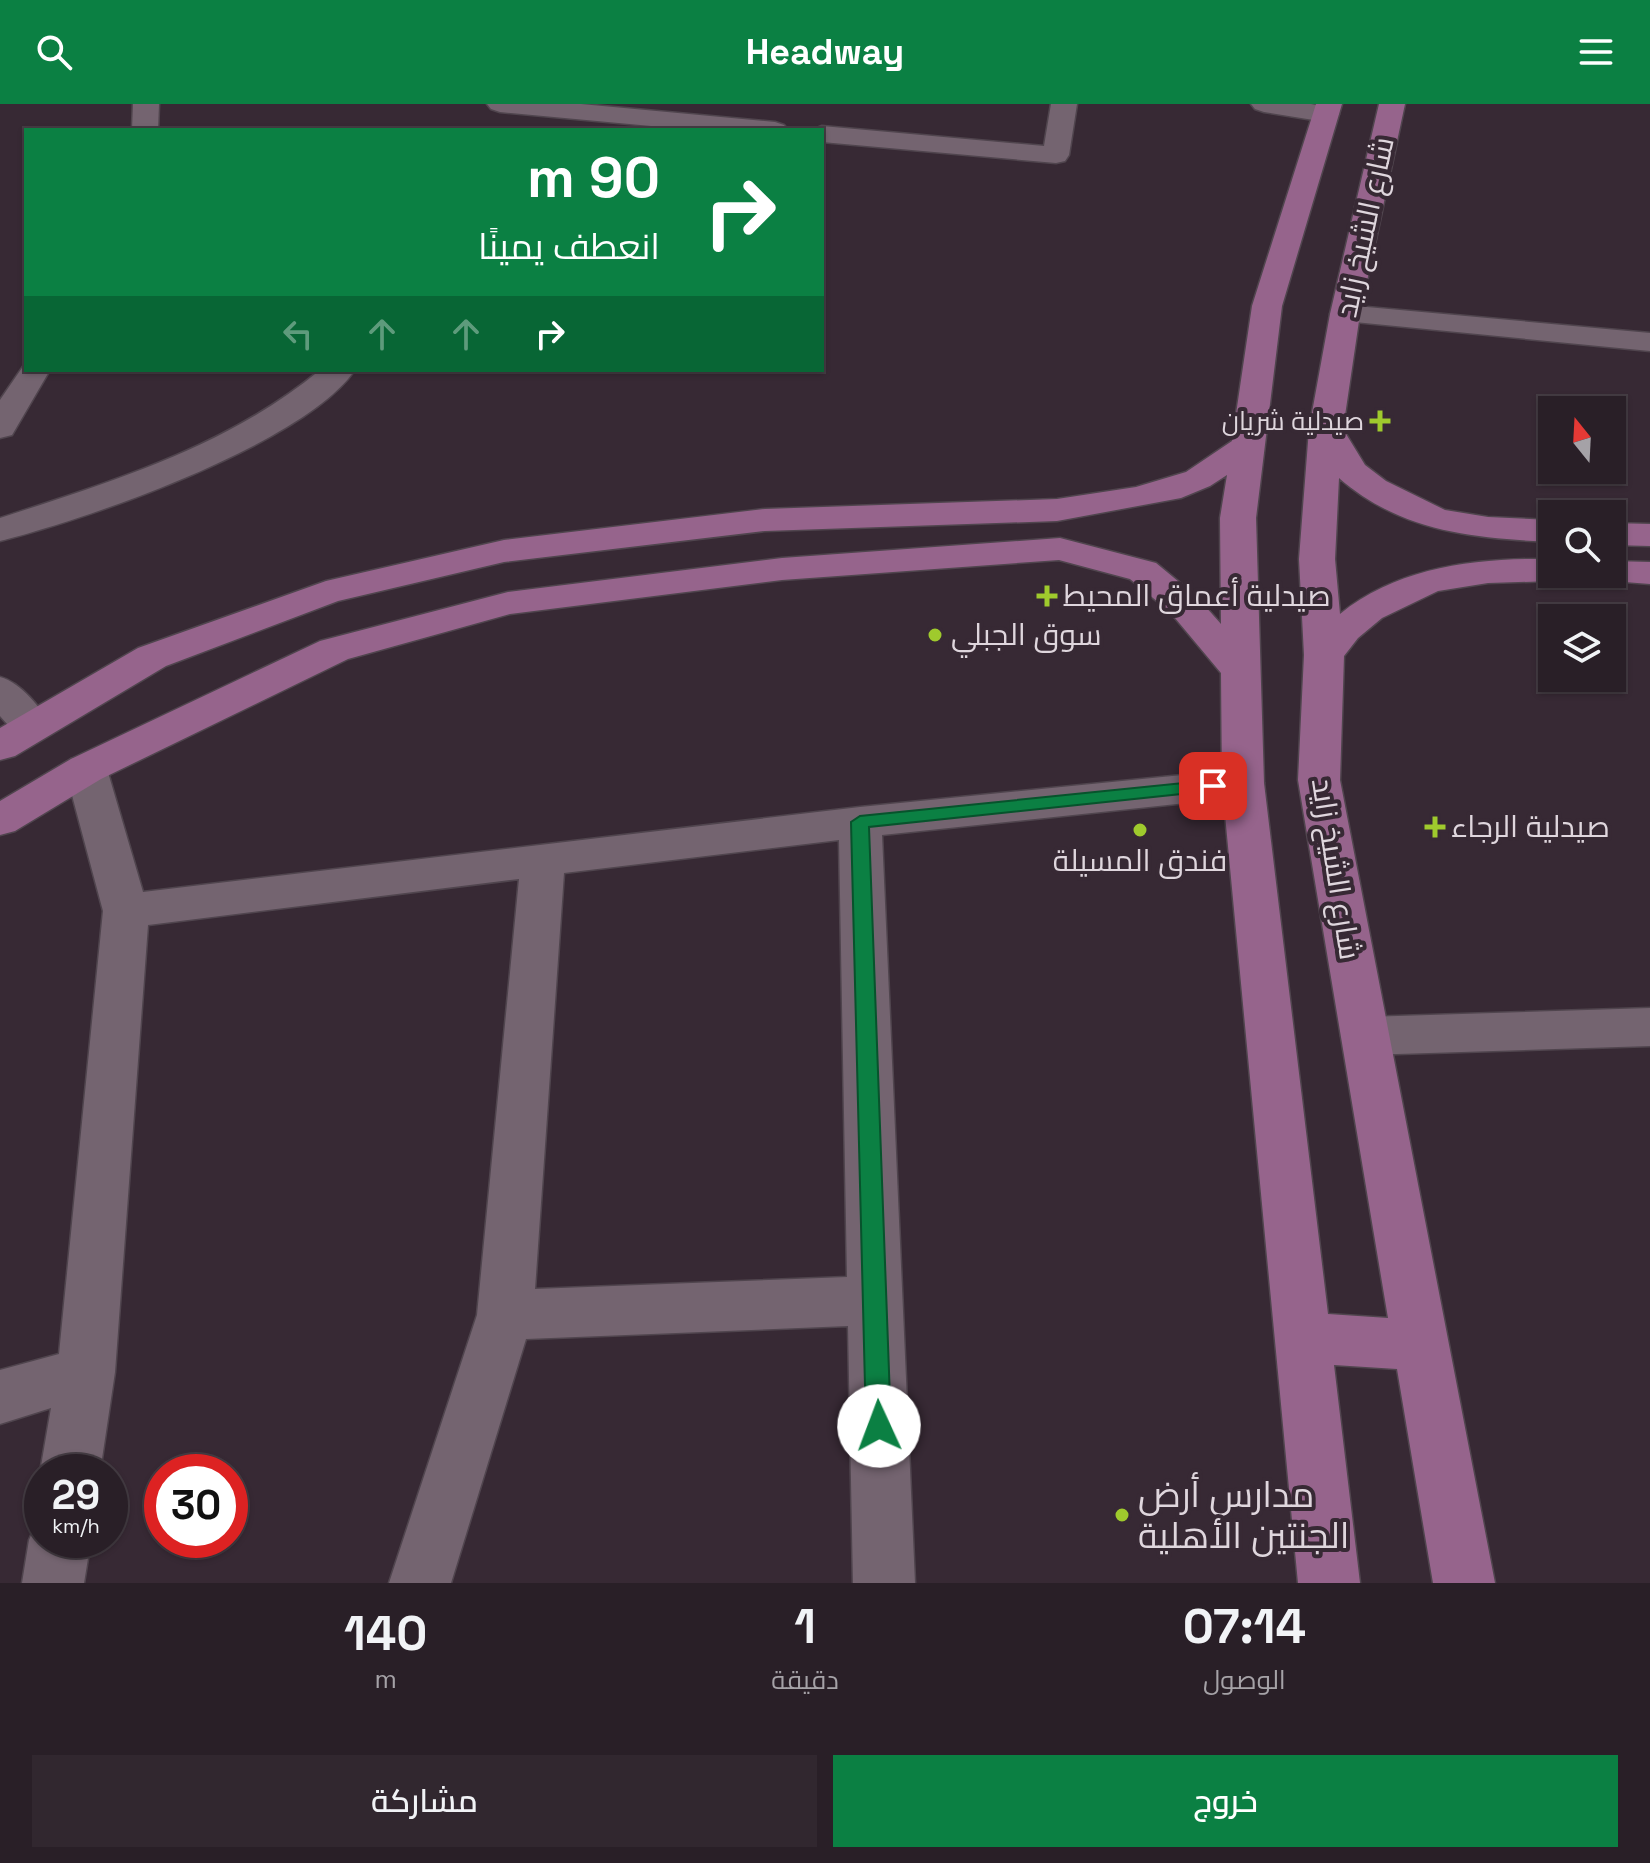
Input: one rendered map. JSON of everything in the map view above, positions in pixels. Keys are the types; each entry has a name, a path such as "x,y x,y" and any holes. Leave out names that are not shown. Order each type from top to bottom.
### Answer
{"main road":[{"name":"شارع الشيخ زايد","path":"1392,104 1358,168 1345,314 1326,429 1317,559 1324,655 1319,780 1464,1583"},
{"name":"شارع الشيخ زايد","path":"1328,109 1267,306 1238,518 1243,783 1329,1583"},
{"path":"1309,167 1358,168"},
{"path":"1326,429 1352,472 1374,488 1435,519 1488,528 1538,530"},
{"path":"16,736 152,657 326,592 504,551 765,520 1057,510 1136,498 1169,491 1198,479 1248,445"},
{"path":"1626,534 1650,535"},
{"path":"0,820 86,769 334,650 508,603 782,569 1060,549 1143,571 1183,604 1241,671"},
{"path":"1324,655 1349,623 1366,610 1408,589 1486,571 1538,570"},
{"path":"1626,572 1650,573"},
{"path":"16,736 86,769"},
{"path":"1302,1338 1421,1345"}],"street":[{"path":"145,128 146,104"},
{"path":"500,104 750,128"},
{"path":"824,134 1056,155 1064,104"},
{"path":"1264,104 1328,109"},
{"path":"1345,314 1650,342"},
{"path":"0,428 33,372"},
{"path":"0,530 205,459 315,393 337,372"},
{"path":"0,690 16,736"},
{"path":"73,1454 86,1372 126,911 86,769"},
{"path":"126,911 860,822 1243,783"},
{"path":"860,822 884,1583"},
{"path":"420,1583 505,1315 543,860"},
{"path":"1365,1036 1650,1027"},
{"path":"505,1315 874,1300"},
{"path":"0,1397 86,1372"},
{"path":"53,1583 57,1558"}],"place":[{"name":"صيدلية شريان","path":"1380,421"},
{"name":"صيدلية أعماق المحيط","path":"1047,596"},
{"name":"سوق الجبلي","path":"935,635"},
{"name":"صيدلية الرجاء","path":"1435,827"},
{"name":"فندق المسيلة","path":"1140,830"},
{"name":"مدارس أرض الجنتين الأهلية","path":"1122,1515"}],"route":[{"path":"879,1426 860,822 1213,786"}]}
